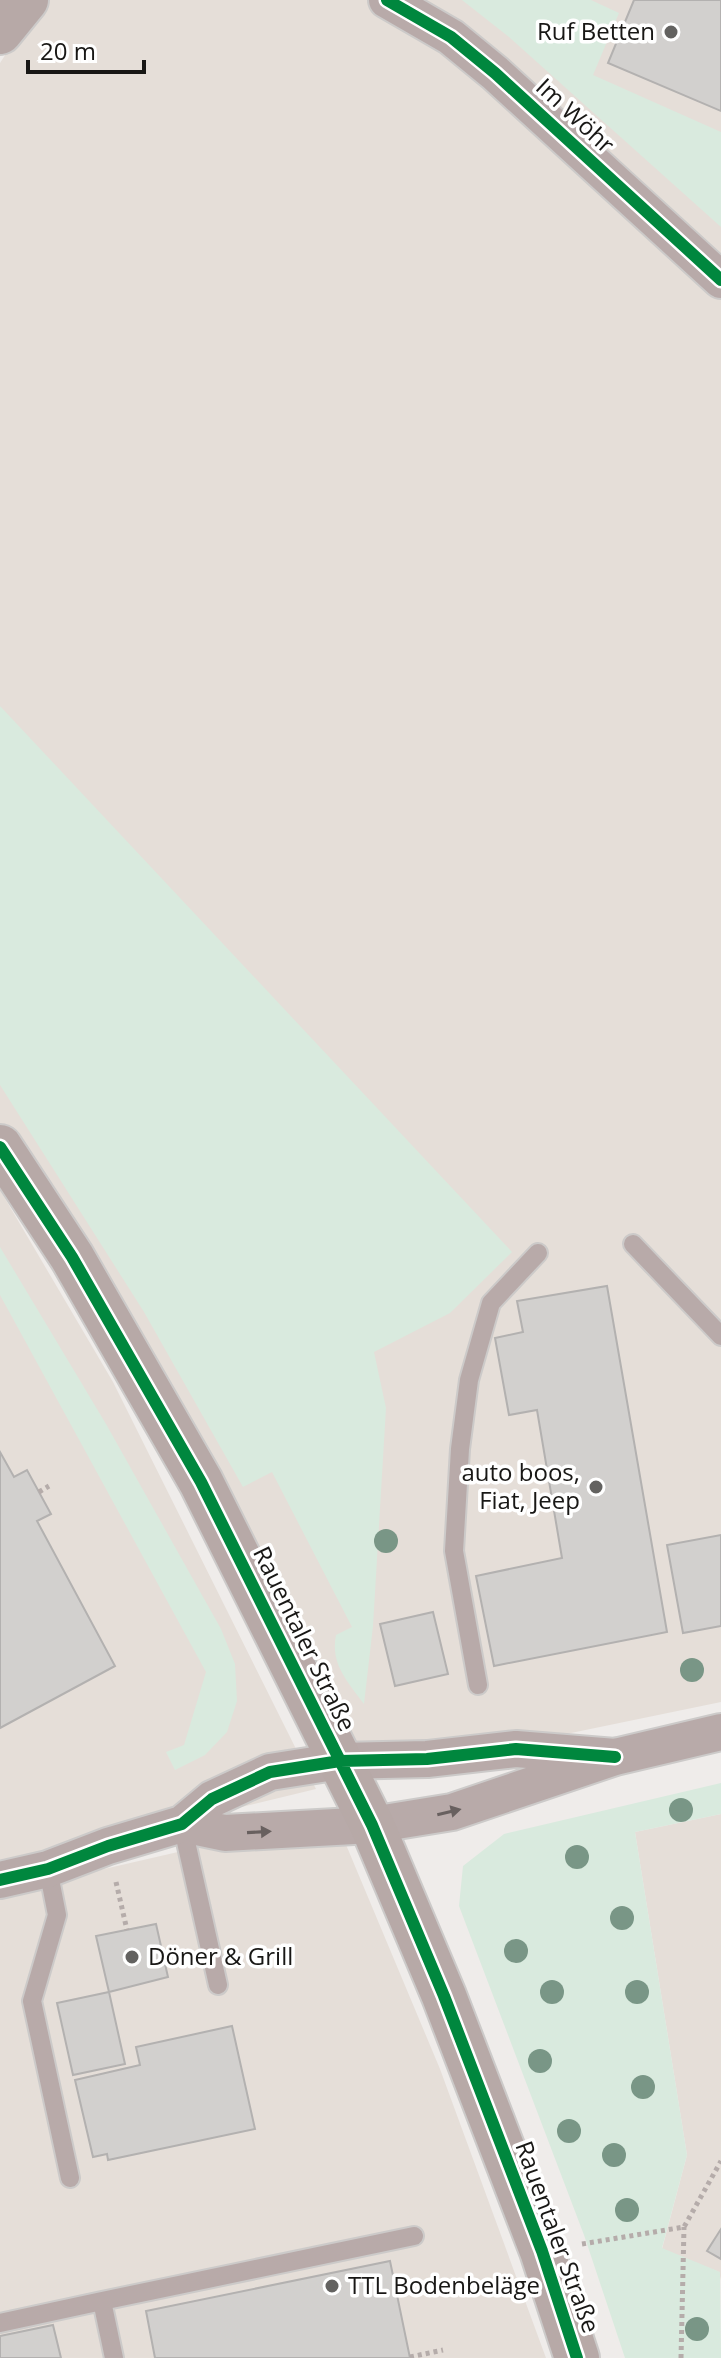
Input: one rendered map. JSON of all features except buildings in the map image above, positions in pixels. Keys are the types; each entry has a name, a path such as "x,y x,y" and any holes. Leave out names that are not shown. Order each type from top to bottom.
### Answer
{"street":[{"path":"0,32 26,0"},
{"name":"Im Wöhr","path":"387,0 451,37 495,73 721,280"},
{"name":"Rauentaler Straße","path":"0,1147 72,1257 201,1482 372,1825 444,1996 542,2251 577,2358"},
{"path":"182,1824 225,1833 372,1825 452,1812 615,1757 721,1732"},
{"path":"0,1880 48,1869 108,1846 182,1824 212,1799 270,1772 340,1761 427,1759 516,1749 615,1757"}],"lane":[{"path":"633,1244 721,1336"},
{"path":"478,1685 454,1551 465,1408 469,1380 491,1303 538,1253"},
{"path":"182,1824 218,1985"},
{"path":"48,1869 57,1915 32,2001 70,2178"},
{"path":"0,2323 414,2236"},
{"path":"102,2301 114,2358"}],"path":[{"path":"39,1492 49,1486"},
{"path":"108,1846 127,1930"},
{"path":"681,2358 684,2227 721,2161"},
{"path":"542,2251 684,2227"},
{"path":"410,2357 443,2350"}],"shaded area":[{"path":"41,0 721,0 721,1702 354,1778 0,1135 0,63"},
{"path":"0,1190 113,1382 316,1789 0,1865"},
{"path":"721,1814 721,2280 719,2272 662,2249 687,2155 635,1832"},
{"path":"334,1816 440,2069 546,2358 0,2358 0,1893"}],"green space":[{"path":"462,0 591,0 619,13 593,75 721,132 721,227 509,37"},
{"path":"0,706 512,1252 450,1313 374,1352 386,1408 373,1626 364,1704 342,1672 336,1655 336,1635 352,1627 272,1472 243,1487 144,1312 0,1085"},
{"path":"0,1247 106,1424 221,1629 235,1664 237,1701 227,1732 205,1755 175,1770 166,1752 184,1745 206,1672 0,1295"},
{"path":"721,1783 721,1814 635,1832 687,2155 662,2248 720,2272 721,2358 625,2358 584,2235 459,1906 463,1866 504,1834"}],"cycle path":[{"path":"387,0 451,37 495,73 721,280"},
{"path":"0,1147 72,1257 201,1482 372,1825 444,1996 542,2251 577,2358"},
{"path":"0,1880 48,1869 108,1846 182,1824 212,1799 270,1772 340,1761 427,1759 516,1749 615,1757"}],"place":[{"name":"Ruf Betten","path":"671,32"},
{"name":"auto boos, Fiat, Jeep","path":"596,1487"},
{"name":"Döner & Grill","path":"132,1957"},
{"name":"TTL Bodenbeläge","path":"332,2286"}]}
